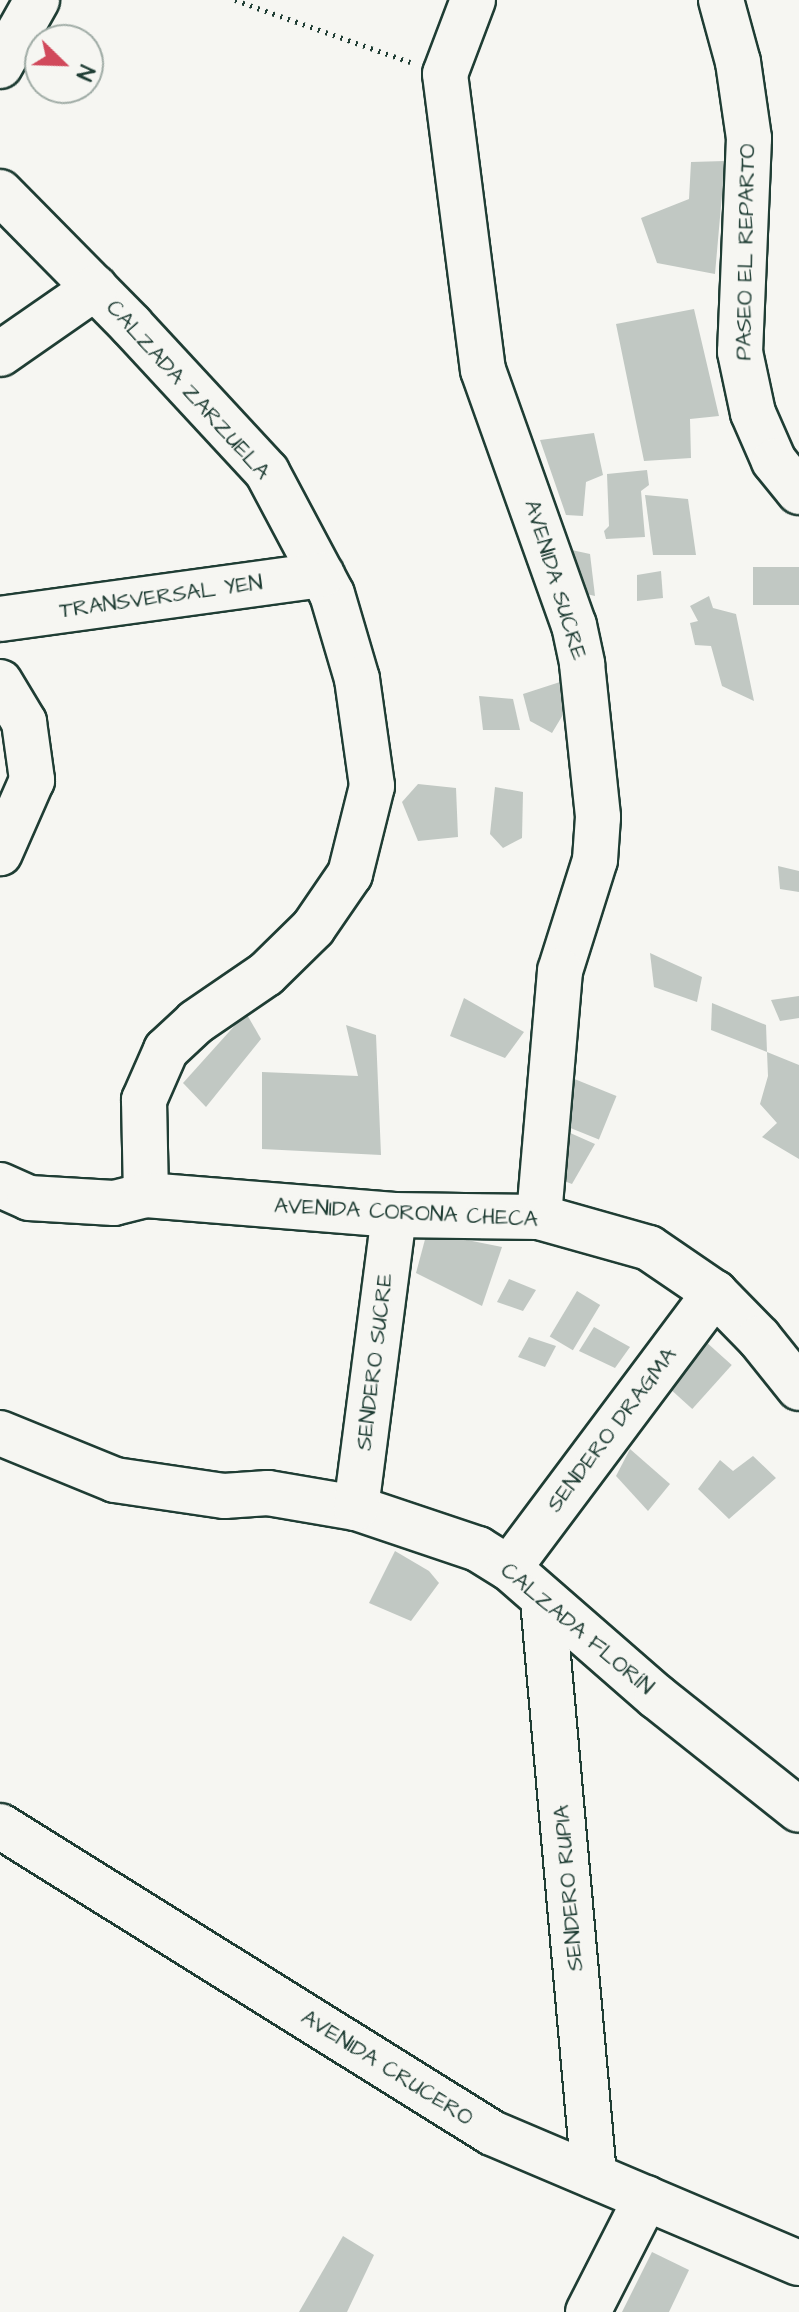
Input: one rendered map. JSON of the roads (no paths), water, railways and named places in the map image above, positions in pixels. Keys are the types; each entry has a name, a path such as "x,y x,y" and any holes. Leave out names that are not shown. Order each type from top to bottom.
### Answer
{"street":[{"path":"0,66 37,0"},
{"name":"AVENIDA SUCRE","path":"473,0 445,74 483,370 574,625 582,664 598,817 595,860 560,971 539,1217"},
{"name":"PASEO EL REPARTO","path":"721,0 738,62 749,138 740,352 753,413 774,461 799,492"},
{"name":"CALZADA ZARZUELA","path":"0,192 95,288 267,472 332,594 357,679 372,786 350,874 313,928 285,956 266,974 196,1022 166,1050 144,1100 146,1195"},
{"path":"0,354 95,288"},
{"name":"TRANSVERSAL YEN","path":"0,619 322,575"},
{"path":"0,682 24,722 32,780 0,853"},
{"name":"AVENIDA CORONA CHECA","path":"0,1185 29,1198 114,1203 146,1195 394,1215 539,1217 649,1248 715,1293 759,1338 799,1388"},
{"name":"SENDERO SUCRE","path":"356,1508 394,1215"},
{"name":"SENDERO DRAGMA","path":"509,1568 715,1293"},
{"name":"CALZADA FLORÍN","path":"0,1433 115,1480 224,1496 268,1493 356,1508 478,1549 509,1568 657,1697 799,1810"},
{"name":"SENDERO RUPIA","path":"543,1600 594,2176"},
{"name":"AVENIDA CRUCERO","path":"0,1826 492,2133 799,2263"},
{"path":"588,2312 646,2198"}]}
